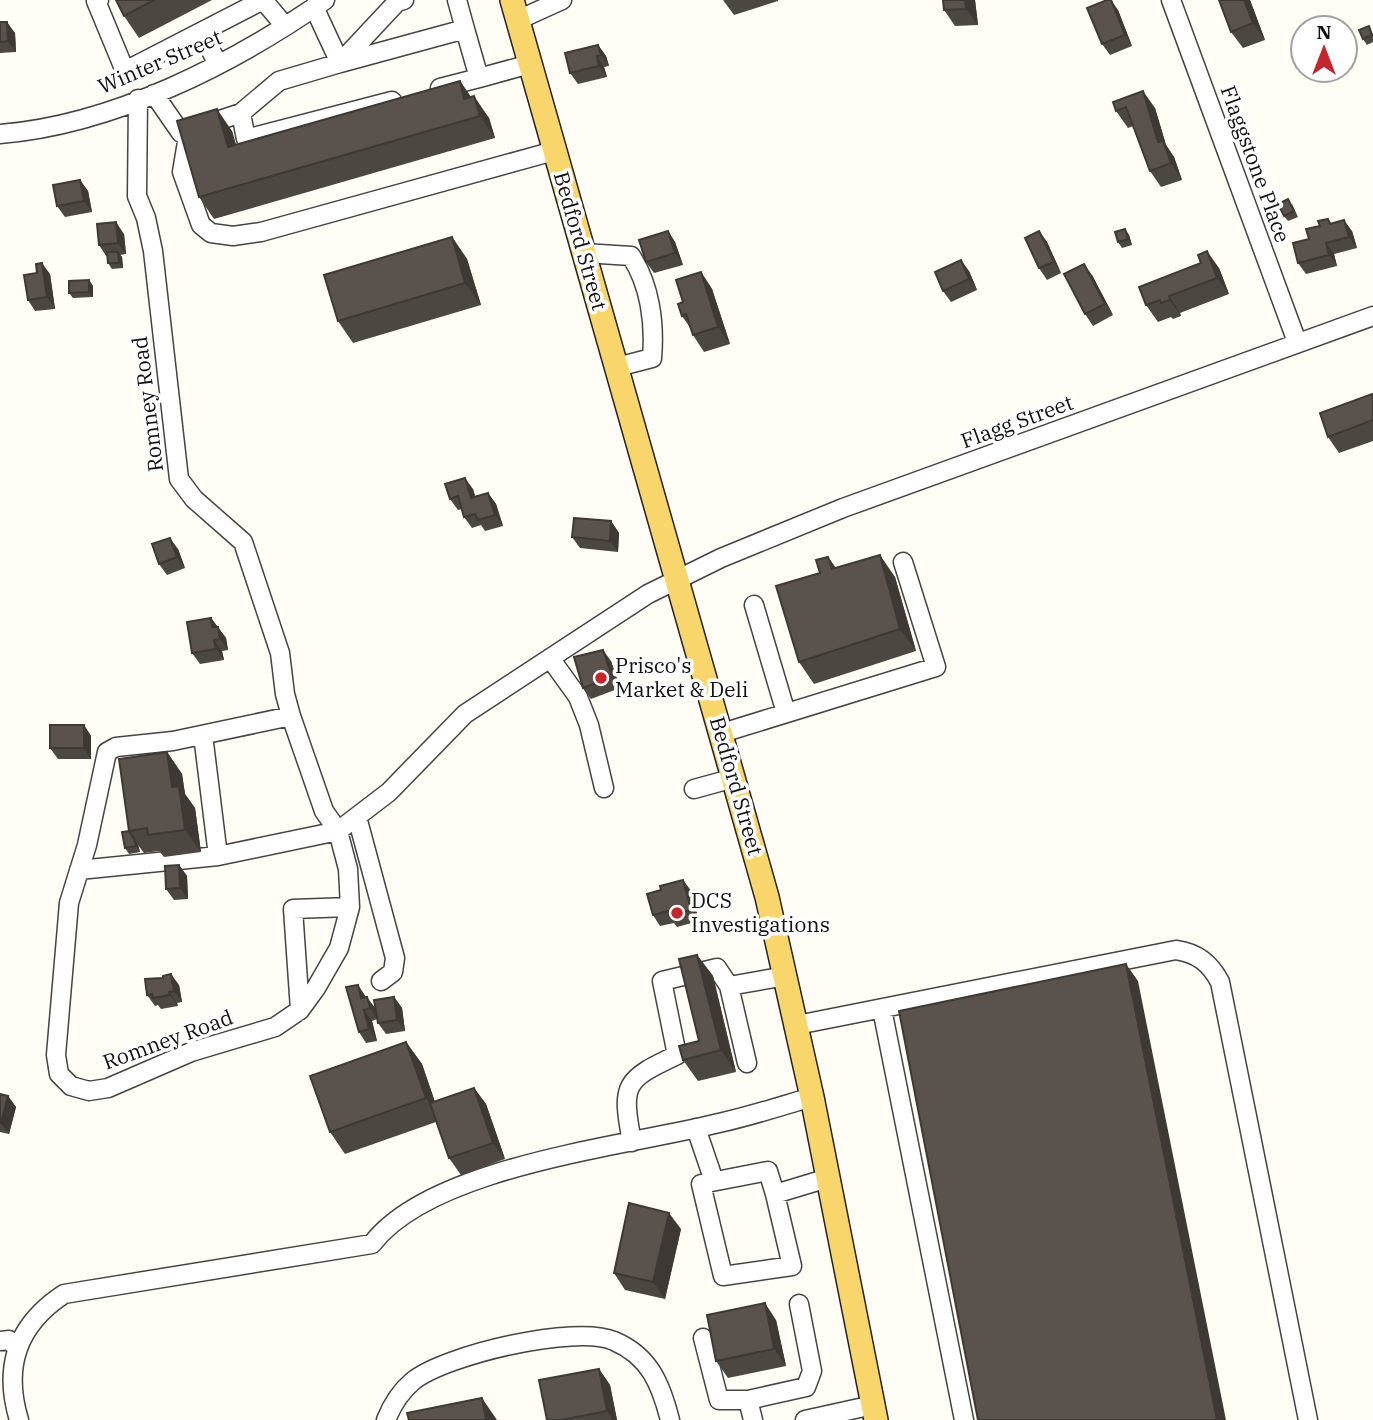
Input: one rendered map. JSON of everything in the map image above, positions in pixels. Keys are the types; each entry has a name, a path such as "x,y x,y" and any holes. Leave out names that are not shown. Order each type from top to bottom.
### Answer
{"main road":[{"name":"Bedford Street","path":"515,10 722,733 786,976 874,1413"}],"street":[{"path":"98,1 125,71 263,0 285,26"},
{"path":"340,63 397,2 404,0"},
{"path":"457,0 480,78"},
{"path":"515,10 562,0"},
{"name":"Flaggstone Place","path":"1171,0 1297,342"},
{"path":"319,3 340,63"},
{"name":"Winter Street","path":"0,134 48,126 146,96 218,64 285,26 319,3"},
{"path":"146,96 181,132 241,113 279,81 466,29"},
{"path":"201,32 218,64"},
{"path":"241,113 246,139 530,64"},
{"name":"Romney Road","path":"146,96 137,196 146,218 153,251 179,479 194,499 243,542 280,653 285,694 291,716 324,811 338,831 348,869 350,906 339,948 300,1010 275,1027 191,1052 108,1088 89,1091 71,1086 59,1073 56,1055 69,903 107,752 116,747 203,735"},
{"path":"189,130 182,172 201,225 211,233 233,236 261,232 554,151"},
{"path":"584,253 631,256 645,277 653,341 652,358 617,367"},
{"name":"Flagg Street","path":"678,579 813,519 1373,316"},
{"path":"722,733 936,667 903,562"},
{"path":"79,870 218,856 338,831 389,792 465,714 591,629 678,579"},
{"path":"754,605 786,713"},
{"path":"550,658 578,697 589,725 604,788"},
{"path":"218,856 203,735 291,716"},
{"path":"694,789 734,778"},
{"path":"357,817 395,958 393,972 381,981"},
{"path":"300,1010 293,909 350,906"},
{"path":"797,1025 1176,950 1199,957 1213,968 1220,982 1308,1420"},
{"path":"632,1142 626,1093 633,1079 677,1055 662,981 717,968 729,986 747,1063"},
{"path":"729,986 786,976"},
{"path":"882,1009 964,1420"},
{"path":"19,1420 12,1396 12,1369 8,1345 64,1294 372,1244 386,1226 435,1197 491,1176 696,1128 812,1097"},
{"path":"696,1128 714,1181"},
{"path":"768,1171 775,1195 792,1266 723,1276 701,1184 768,1171"},
{"path":"775,1195 828,1178"},
{"path":"703,1338 719,1400 748,1400 806,1387 811,1371 799,1304"},
{"path":"386,1420 402,1393 429,1371 548,1337 570,1334 614,1340 634,1352 652,1368 662,1389 670,1420"},
{"path":"748,1400 753,1420"},
{"path":"805,1420 874,1413"}],"building":[{"path":"116,0 154,0 124,16"},
{"path":"943,0 965,0 966,9 944,10"},
{"path":"1111,0 1125,35 1102,44 1087,8"},
{"path":"1219,0 1244,0 1253,23 1231,32"},
{"path":"0,22 7,22 8,41 0,42"},
{"path":"1369,26 1372,35 1363,39 1359,30"},
{"path":"598,45 601,55 597,56 599,66 570,73 565,53"},
{"path":"460,81 464,99 474,96 480,116 199,197 177,121 217,109 228,147"},
{"path":"1143,91 1158,142 1163,141 1171,163 1150,171 1126,107 1116,111 1113,102"},
{"path":"80,180 84,201 57,206 53,185"},
{"path":"1288,199 1294,211 1284,216 1278,204"},
{"path":"1328,219 1330,224 1344,220 1349,237 1326,243 1329,255 1298,263 1293,243 1309,239 1306,229 1320,226 1318,221"},
{"path":"116,222 118,243 99,245 97,224"},
{"path":"1125,229 1128,239 1118,242 1115,232"},
{"path":"668,231 675,253 646,262 639,240"},
{"path":"1039,231 1054,262 1039,268 1025,238"},
{"path":"452,237 465,283 338,321 324,275"},
{"path":"1207,251 1217,278 1169,296 1170,300 1146,305 1139,287 1201,263 1198,255"},
{"path":"107,252 118,252 119,263 108,263"},
{"path":"961,260 969,279 943,291 935,272"},
{"path":"42,263 47,297 28,300 24,275 37,273 36,264"},
{"path":"1084,264 1105,304 1085,314 1064,274"},
{"path":"701,272 718,327 693,335 686,314 682,316 678,304 683,302 676,280"},
{"path":"89,280 89,292 69,293 69,281"},
{"path":"1372,394 1373,420 1328,437 1320,413"},
{"path":"465,478 471,498 488,493 495,515 478,520 475,514 464,517 458,496 450,499 445,484"},
{"path":"574,518 611,521 610,541 572,537"},
{"path":"170,538 177,557 159,564 152,544"},
{"path":"880,555 900,629 799,662 776,586 820,573 816,560 828,557 832,569"},
{"path":"211,618 212,627 218,627 220,639 214,640 216,649 192,653 187,622"},
{"path":"603,650 612,677 583,688 574,657"},
{"path":"50,725 84,725 84,748 50,748"},
{"path":"167,752 172,787 179,786 185,830 148,835 147,828 129,831 119,759"},
{"path":"129,831 136,846 125,848 122,832"},
{"path":"179,865 180,888 166,889 165,866"},
{"path":"683,880 691,910 669,916 668,911 653,915 647,894 661,890 660,886"},
{"path":"697,955 721,1050 683,1060 679,1046 699,1041 679,959"},
{"path":"1126,964 1217,1420 978,1420 899,1011"},
{"path":"171,974 174,991 169,992 170,995 153,998 152,994 147,995 145,979 163,978"},
{"path":"358,985 361,998 367,997 370,1008 364,1010 369,1029 359,1032 346,987"},
{"path":"394,997 397,1020 378,1023 374,1000"},
{"path":"406,1042 426,1098 330,1132 310,1076"},
{"path":"474,1088 493,1143 449,1158 430,1103"},
{"path":"0,1094 8,1096 1,1123 0,1123"},
{"path":"629,1203 669,1213 653,1282 614,1273"},
{"path":"765,1303 774,1349 716,1361 707,1315"},
{"path":"599,1369 607,1411 547,1420 539,1380"},
{"path":"482,1398 486,1420 409,1420 407,1413"}],"place":[{"name":"Prisco's Market & Deli","path":"601,678"},
{"name":"DCS Investigations","path":"677,913"}]}
